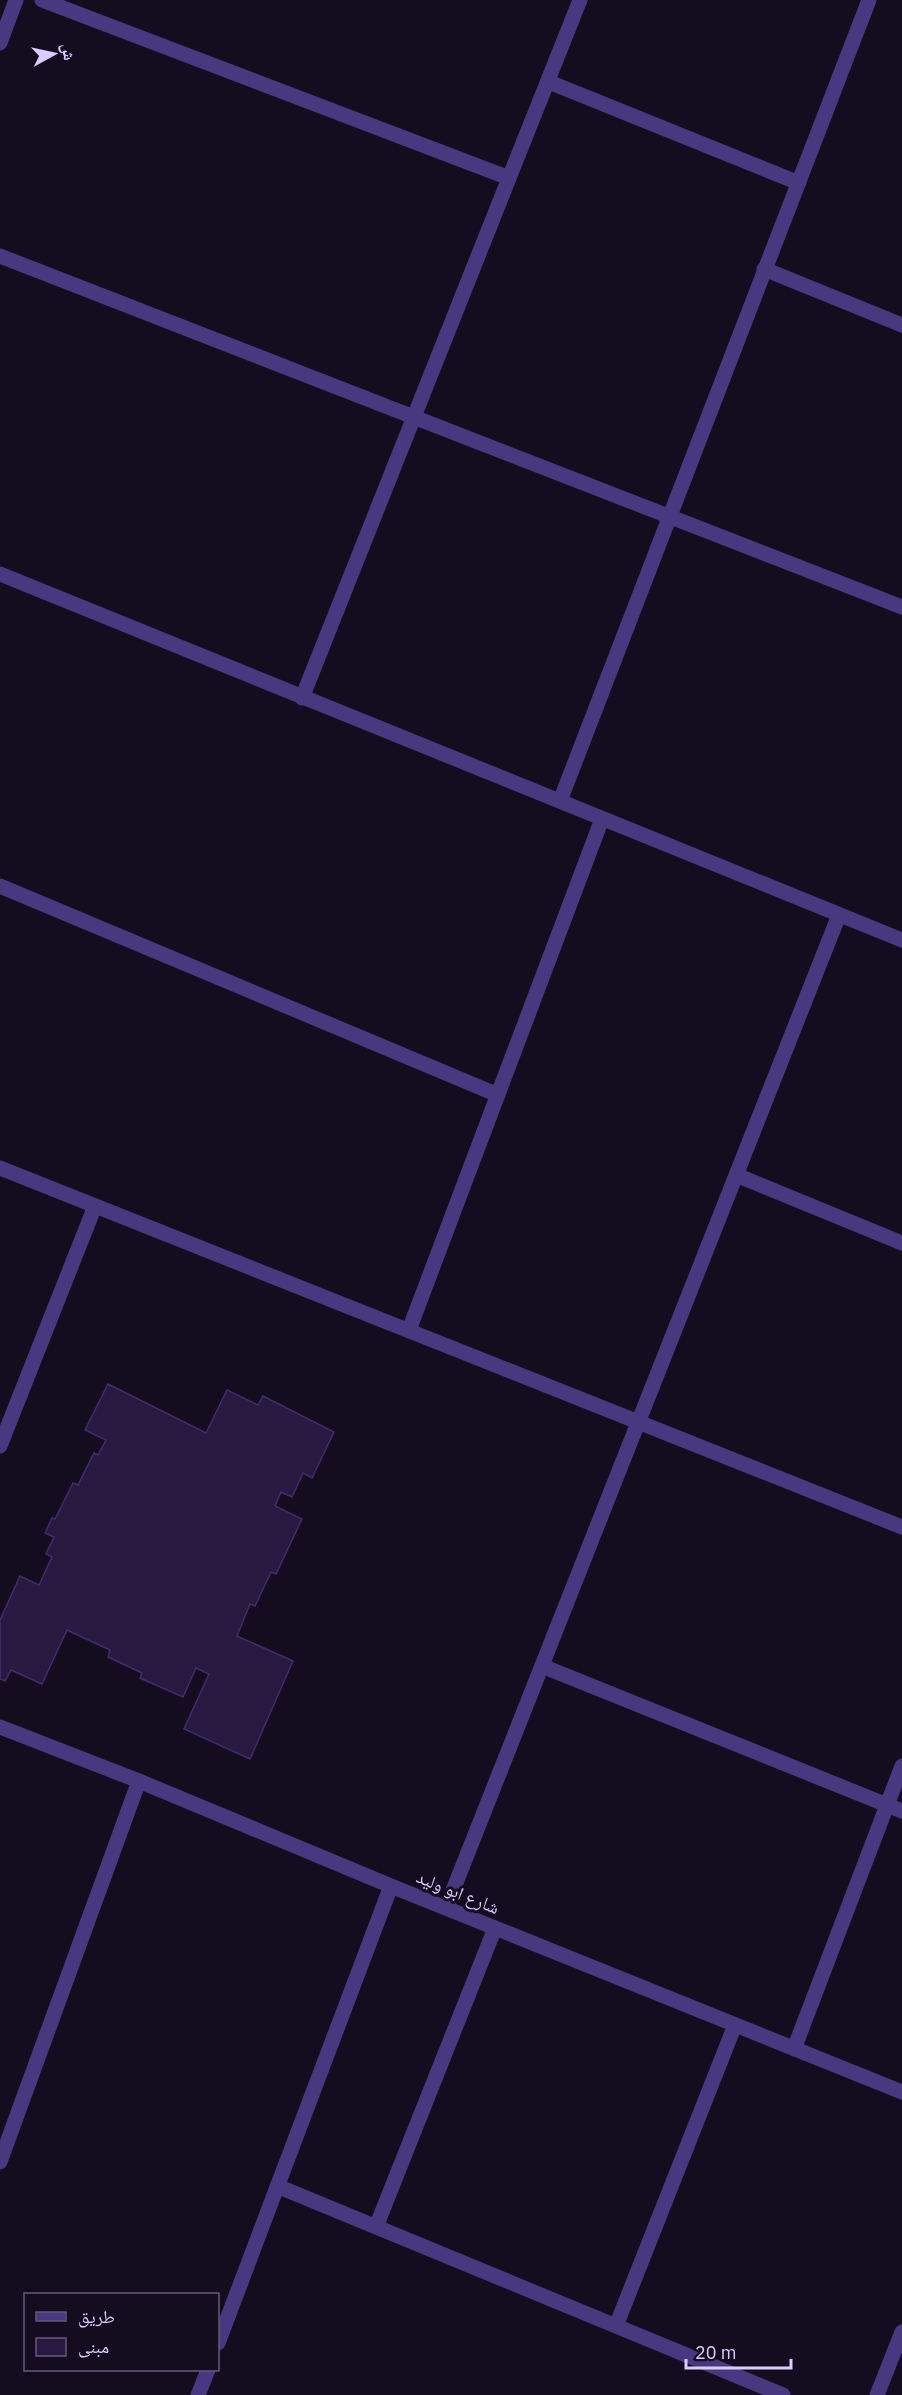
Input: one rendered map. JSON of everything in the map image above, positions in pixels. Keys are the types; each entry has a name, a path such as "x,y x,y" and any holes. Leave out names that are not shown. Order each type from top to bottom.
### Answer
{"street":[{"path":"0,43 16,0"},
{"path":"42,0 509,177"},
{"path":"302,698 580,0"},
{"path":"560,801 869,0"},
{"path":"549,82 799,183"},
{"path":"0,256 902,607"},
{"path":"764,269 902,325"},
{"path":"0,574 902,940"},
{"path":"409,1330 602,819"},
{"path":"0,886 498,1095"},
{"path":"446,1908 839,915"},
{"path":"0,1168 902,1527"},
{"path":"736,1175 902,1243"},
{"path":"0,1446 95,1206"},
{"path":"542,1666 902,1811"},
{"name":"شارع ابو وليد","path":"0,1727 139,1781 391,1886 902,2092"},
{"path":"794,2049 902,1766"},
{"path":"0,2162 139,1781"},
{"path":"219,2340 391,1886"},
{"path":"376,2227 495,1928"},
{"path":"616,2326 735,2025"},
{"path":"277,2186 783,2395"},
{"path":"877,2395 902,2332"},
{"path":"198,2395 208,2371"}],"building":[{"path":"108,1384 206,1433 227,1390 258,1405 263,1396 334,1432 312,1478 303,1473 292,1497 281,1492 275,1506 302,1519 276,1574 271,1572 255,1606 250,1604 237,1636 293,1661 250,1759 184,1729 209,1674 196,1668 183,1697 140,1678 142,1673 108,1657 110,1650 67,1630 42,1684 11,1670 5,1681 0,1679 0,1620 20,1576 39,1585 52,1557 46,1554 54,1537 45,1533 52,1518 55,1519 73,1483 78,1485 94,1453 98,1455 106,1440 85,1430"}]}
